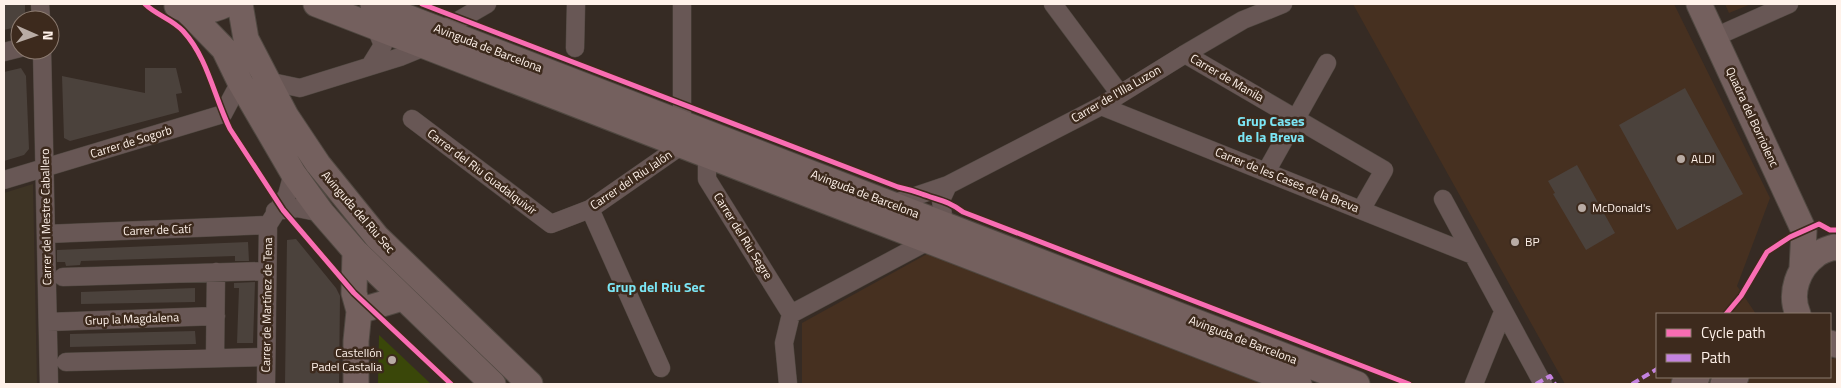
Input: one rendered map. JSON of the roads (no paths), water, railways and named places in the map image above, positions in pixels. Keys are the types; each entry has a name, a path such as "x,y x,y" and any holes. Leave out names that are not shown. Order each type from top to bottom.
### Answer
{"main road":[{"path":"180,7 215,10 227,4"},
{"name":"Avinguda del Riu Sec","path":"240,4 246,39 286,116 318,164 377,237 530,384"},
{"name":"Avinguda de Barcelona","path":"316,4 377,25 434,38 682,134 892,204 936,232 1299,384"},
{"name":"Quadra del Borriolenc","path":"1699,4 1804,231 1802,268 1795,287 1793,312"},
{"name":"Avinguda del Riu Sec","path":"180,7 224,49 240,82 293,173 322,213 354,251 493,384"},
{"name":"Avinguda de Barcelona","path":"682,134 707,155 936,232 1358,384"},
{"path":"1804,231 1836,247"},
{"path":"1802,268 1817,254 1836,247"},
{"path":"354,251 354,293 359,311 356,341 356,384"},
{"path":"359,311 402,298"},
{"path":"1684,384 1695,378"},
{"path":"1723,384 1734,378"}],"street":[{"path":"267,81 300,88 400,57 487,4"},
{"path":"575,48 576,4"},
{"path":"682,4 682,134"},
{"path":"1053,4 1120,94"},
{"name":"Carrer de l'Illa Luzon","path":"892,204 948,184 1101,106 1243,20 1284,4"},
{"path":"1715,37 1788,4"},
{"path":"370,66 377,25"},
{"name":"Avinguda de Barcelona","path":"377,25 400,57"},
{"name":"Carrer de Manila","path":"1185,54 1384,170 1361,210"},
{"name":"Carrer del Mestre Caballero","path":"42,60 50,384"},
{"path":"1266,172 1327,63"},
{"name":"Carrer de Sogorb","path":"4,180 223,114 240,82"},
{"path":"286,116 300,88"},
{"name":"Carrer de les Cases de la Breva","path":"1101,106 1473,255"},
{"name":"Carrer del Riu Guadalquivir","path":"412,119 551,224"},
{"name":"Carrer del Riu Jalón","path":"551,224 590,209 682,134"},
{"name":"Carrer del Riu Segre","path":"707,155 707,179 791,314"},
{"path":"271,218 287,195 293,173"},
{"path":"788,384 784,343 791,314 936,232 941,200 948,184"},
{"path":"1443,199 1542,383"},
{"path":"271,218 297,208 322,213"},
{"path":"590,209 661,368"},
{"name":"Carrer de Catí","path":"46,234 271,218"},
{"name":"Carrer de Martínez de Tena","path":"266,384 267,271 271,218"},
{"path":"64,277 267,271"},
{"path":"215,358 216,272"},
{"path":"1474,384 1504,312"},
{"name":"Grup la Magdalena","path":"48,322 216,316"},
{"path":"66,362 266,357"}],"place":[{"name":"ALDI","path":"1681,159"},
{"name":"McDonald's","path":"1582,208"},
{"name":"BP","path":"1515,242"},
{"name":"Castellón Padel Castalia","path":"392,360"}],"district":[{"name":"Grup Cases de la Breva","path":"1271,130"},
{"name":"Grup del Riu Sec","path":"656,287"}]}
